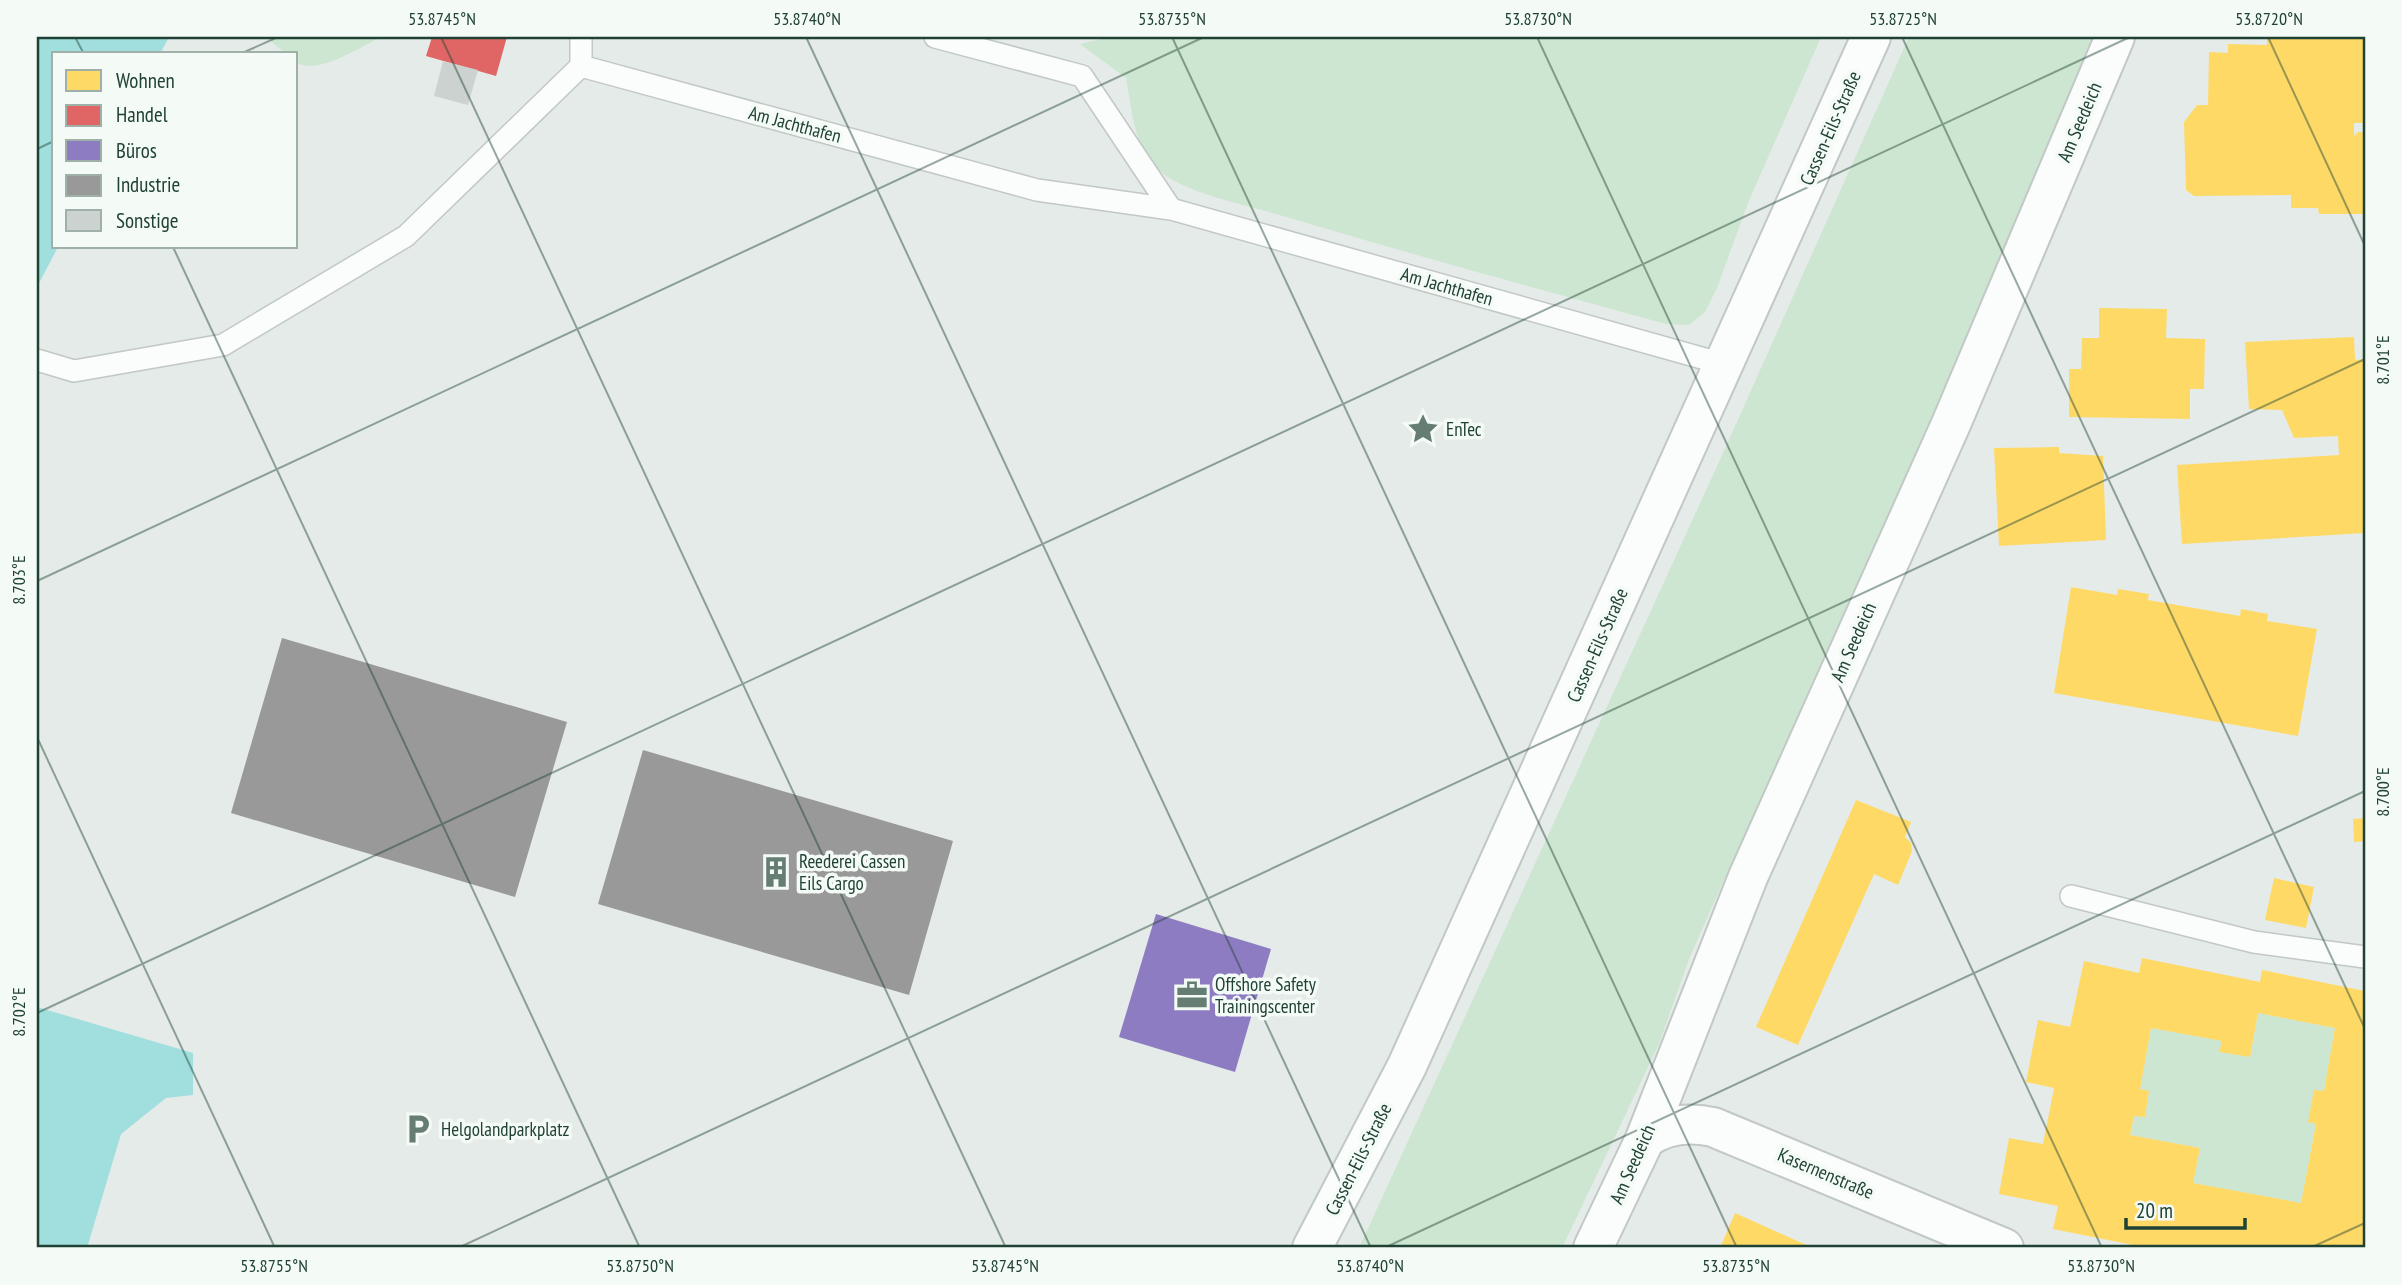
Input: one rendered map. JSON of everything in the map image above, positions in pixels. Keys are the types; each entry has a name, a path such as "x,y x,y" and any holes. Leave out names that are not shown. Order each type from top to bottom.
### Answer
{"street":[{"name":"Cassen-Eils-Straße","path":"1312,1248 1407,1066 1871,37"},
{"name":"Am Seedeich","path":"1593,1248 1645,1139 1748,877 1951,424 2115,37"},
{"name":"Kasernenstraße","path":"1645,1139 1662,1128 1703,1125 1713,1127 2004,1248"}],"lane":[{"path":"37,360 74,371 223,345 406,236 581,66 581,37"},
{"path":"935,37 1082,76 1171,209"},
{"name":"Am Jachthafen","path":"581,66 1037,190 1171,209 1723,364"},
{"path":"2071,896 2254,942 2365,957"}],"green space":[{"path":"266,37 381,37 315,66 298,63 298,52 284,52"},
{"path":"1110,37 1821,37 1748,203 1717,288 1705,312 1689,325 1666,324 1570,298 1184,186 1159,170 1144,150 1135,127 1126,78 1080,44"},
{"path":"1909,37 2101,37 1904,489 1689,959 1659,1044 1562,1248 1359,1248 1719,462"},
{"path":"2258,1013 2335,1028 2324,1091 2314,1090 2309,1122 2316,1124 2301,1203 2193,1183 2200,1148 2130,1135 2134,1116 2145,1117 2149,1091 2140,1089 2151,1028 2222,1041 2220,1052 2250,1057"}],"water":[{"path":"37,37 169,37 161,52 52,52 52,248 57,248 37,287"},
{"path":"37,1007 193,1053 193,1095 166,1098 121,1134 87,1248 37,1248"}],"building: Wohnen":[{"path":"2267,37 2365,37 2365,123 2354,123 2354,136 2358,132 2365,132 2365,214 2319,214 2318,208 2291,208 2291,195 2194,196 2186,190 2184,122 2197,105 2208,105 2209,52 2228,53 2228,44 2267,45"},
{"path":"2099,308 2167,309 2166,338 2205,339 2204,389 2190,389 2190,419 2069,417 2069,369 2081,369 2082,338 2099,338"},
{"path":"2354,337 2355,360 2365,359 2365,533 2182,544 2177,465 2339,455 2338,436 2294,438 2282,410 2249,409 2245,342"},
{"path":"2059,447 2059,453 2103,456 2106,540 1999,546 1994,448"},
{"path":"2071,587 2117,595 2118,589 2149,594 2148,600 2240,616 2241,609 2268,614 2267,621 2317,629 2298,736 2054,693"},
{"path":"1856,800 1911,822 1905,837 1911,843 1912,851 1898,885 1874,874 1798,1045 1756,1027"},
{"path":"2365,818 2365,841 2354,842 2353,819"},
{"path":"2274,878 2314,887 2306,928 2265,920"},
{"path":"2142,958 2260,982 2262,970 2365,991 2365,1248 2148,1248 2053,1229 2058,1206 1999,1194 2009,1138 2043,1144 2054,1088 2026,1082 2038,1020 2070,1027 2084,961 2139,973","holes":["2258,1013 2335,1028 2324,1091 2314,1090 2308,1122 2316,1124 2301,1203 2193,1183 2200,1148 2130,1135 2134,1116 2145,1117 2149,1091 2140,1089 2151,1028 2222,1041 2219,1052 2250,1057"]},
{"path":"1735,1213 1813,1248 1720,1248"}],"building: Handel":[{"path":"432,37 507,37 496,76 426,56"}],"building: Büros":[{"path":"1156,914 1271,949 1235,1072 1119,1037"}],"building: Industrie":[{"path":"282,638 567,722 515,897 231,813"},
{"name":"Reederei Cassen Eils Cargo","path":"643,750 953,841 909,995 598,904"}],"building: Sonstige":[{"path":"443,61 478,70 468,105 434,96"}],"place":[{"name":"EnTec","path":"1423,429"},
{"name":"Reederei Cassen Eils Cargo","path":"776,872"},
{"name":"Offshore Safety Trainingscenter","path":"1192,995"},
{"name":"Helgolandparkplatz","path":"418,1129"}]}
